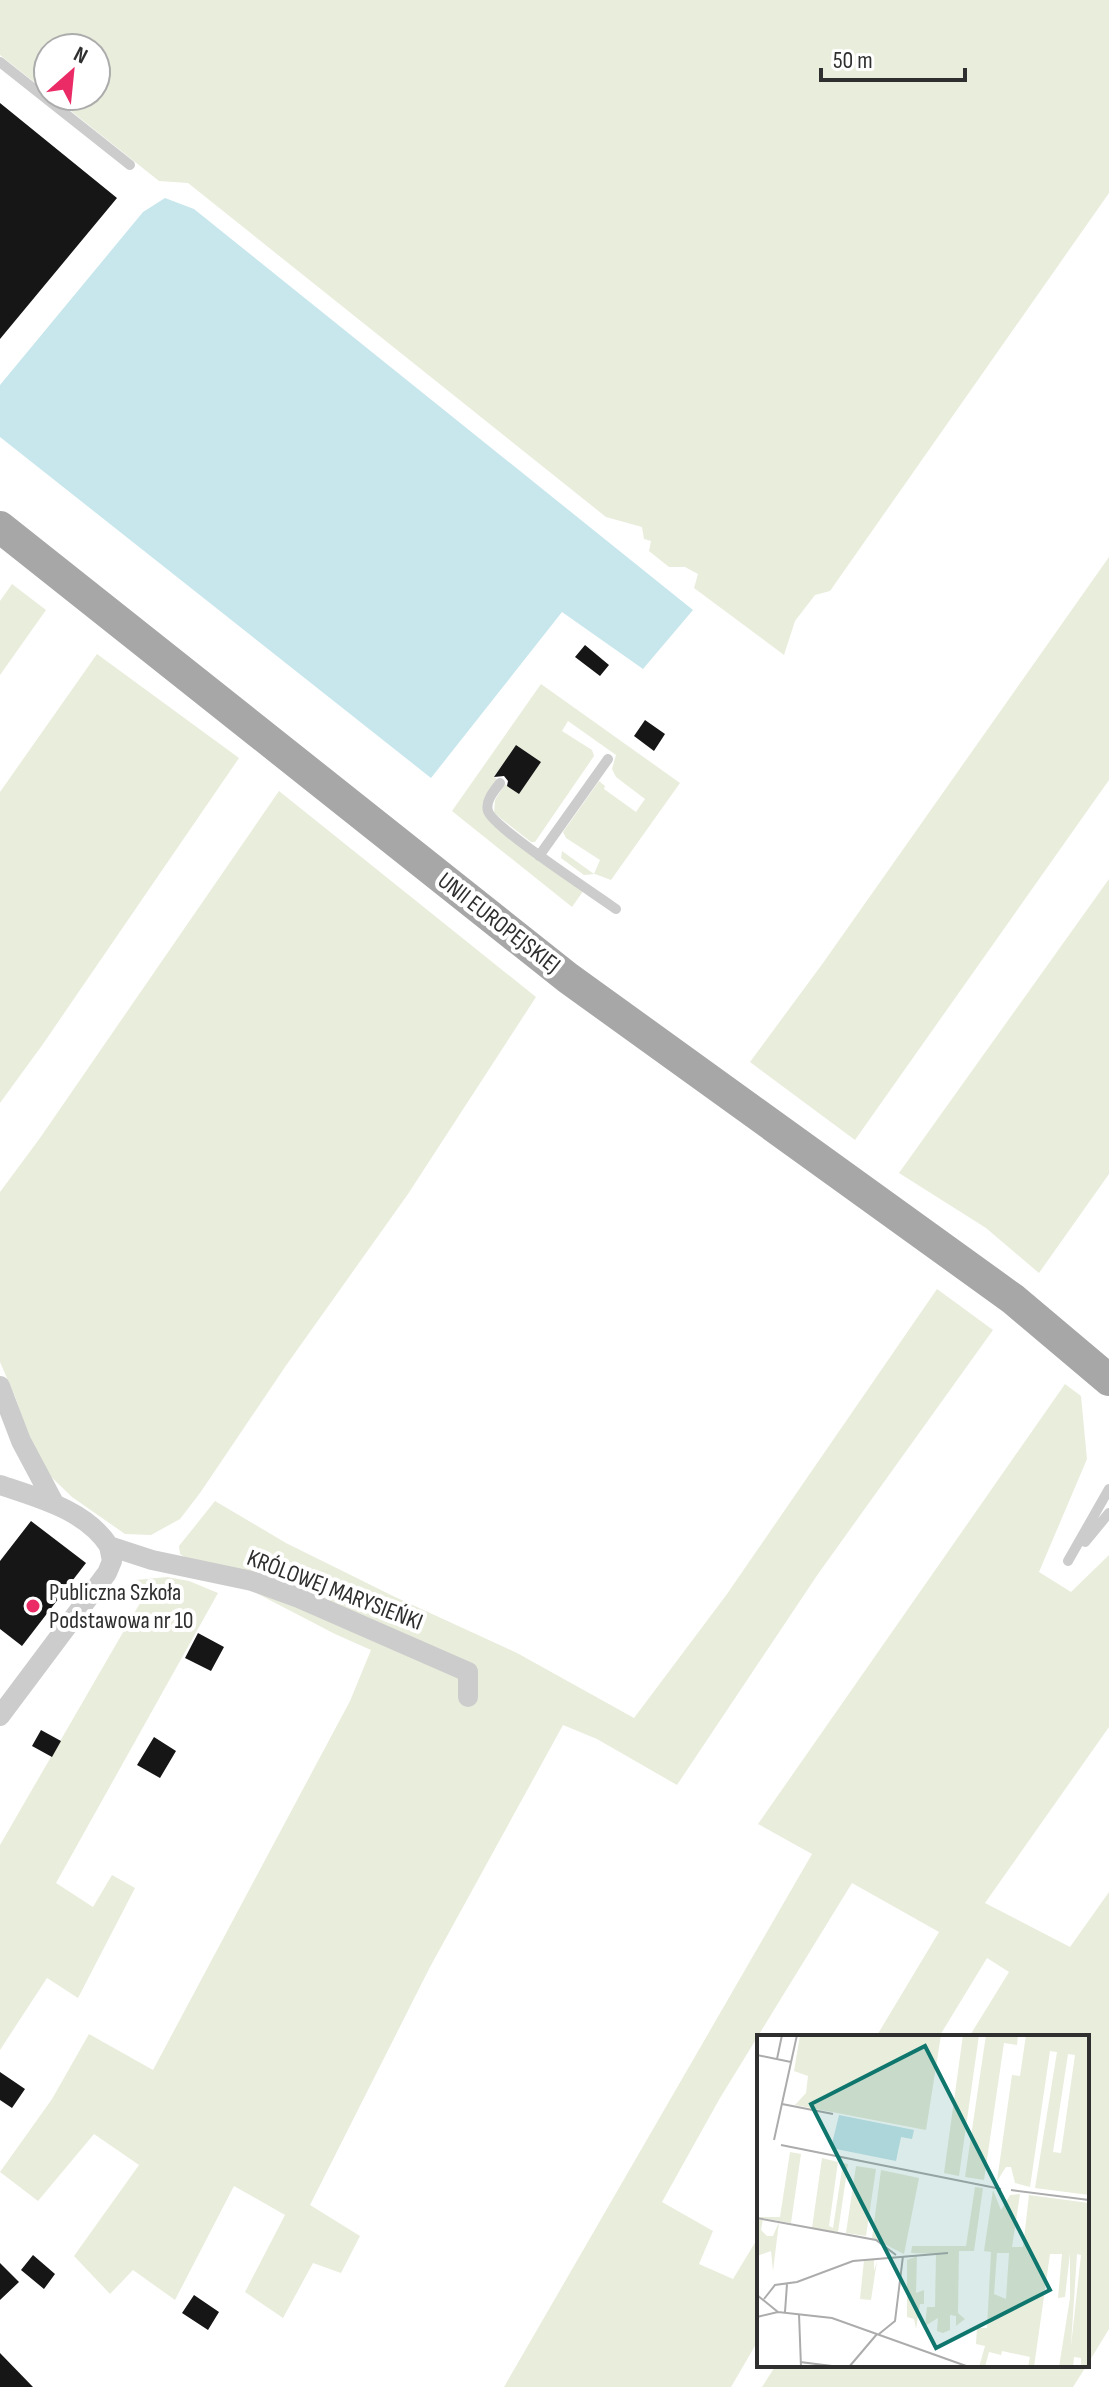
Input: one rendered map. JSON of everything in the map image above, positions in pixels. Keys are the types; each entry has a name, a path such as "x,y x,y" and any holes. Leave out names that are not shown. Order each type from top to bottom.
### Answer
{"main road":[{"name":"UNII EUROPEJSKIEJ","path":"0,527 568,978 1013,1299 1109,1380"},
{"name":"UNII EUROPEJSKIEJ","path":"1013,1299 1109,1354"}],"street":[{"path":"0,1386 21,1441 54,1503"},
{"path":"0,1485 54,1503 81,1519 109,1546 112,1561 107,1573 0,1716"},
{"name":"KRÓLOWEJ MARYSIEŃKI","path":"109,1546 152,1560 252,1581 299,1598 468,1672 468,1697"}],"lane":[{"path":"0,62 130,165"},
{"path":"539,856 608,759"},
{"path":"500,783 488,806 492,818 539,856 616,909"},
{"path":"1109,1489 1068,1561 1109,1513"}],"green space":[{"path":"0,0 1109,0 1109,193 830,591 815,595 795,621 784,655 694,588 698,574 685,567 669,567 649,551 651,541 644,539 642,527 606,517 188,183 159,181 72,112 112,112 112,32 32,32 32,80 0,55"},
{"path":"1109,557 1109,780 855,1140 750,1062"},
{"path":"12,584 46,610 0,675 0,601"},
{"path":"97,654 239,758 0,1103 0,792"},
{"path":"541,684 680,783 611,880 595,874 584,875 561,858 562,851 594,874 600,860 566,838 563,832 599,781 605,786 604,789 636,812 645,799 616,777 612,769 616,755 568,721 562,731 592,750 594,756 535,842 531,842 494,813 495,800 505,784 519,794 541,762 516,745 494,777 497,779 485,796 483,811 493,825 584,890 572,907 452,811"},
{"path":"279,791 536,997 408,1194 200,1493 180,1519 151,1535 125,1534 72,1497 44,1470 31,1445 0,1362 0,1192"},
{"path":"1109,879 1109,1174 1039,1273 986,1228 899,1173"},
{"path":"937,1289 993,1330 818,1574 677,1785 597,1739 563,1725 430,1967 310,2205 360,2236 341,2273 313,2263 283,2318 245,2292 285,2215 234,2186 175,2300 133,2270 110,2294 74,2256 139,2165 94,2134 38,2201 0,2172 52,2099 89,2034 153,2070 350,1701 371,1650 200,1568 180,1554 179,1546 215,1501 286,1543 517,1653 634,1718 727,1594"},
{"path":"1065,1384 1081,1396 1087,1459 1039,1572 1071,1592 1109,1555 1109,1727 985,1903 1070,1947 1109,1892 1109,2329 1089,2362 1089,2035 970,2035 1009,1972 987,1958 940,2035 877,2035 939,1932 852,1883 757,2035 662,2202 713,2231 699,2264 733,2279 757,2239 757,2342 731,2387 504,2387 812,1854 758,1824"},
{"path":"167,1577 189,1581 218,1593 56,1883 93,1907 112,1875 135,1888 78,1998 47,1978 0,2050 0,1845 140,1603 122,1592 136,1580"},
{"path":"775,2367 1086,2367 1073,2387 762,2387"}],"water":[{"path":"165,198 194,209 693,610 643,669 562,612 431,778 0,437 0,385 143,212"}],"building":[{"path":"0,103 117,198 0,339"},
{"path":"585,645 609,665 600,676 575,657"},
{"path":"645,720 665,734 654,751 634,736"},
{"path":"516,745 541,762 519,794 507,786 504,776 494,777"},
{"name":"Publiczna Szkoła Podstawowa nr 10","path":"31,1521 86,1563 22,1646 0,1629 0,1561"},
{"path":"198,1633 224,1647 211,1671 185,1658"},
{"path":"41,1730 61,1741 52,1757 32,1746"},
{"path":"154,1737 176,1751 160,1778 137,1765"},
{"path":"0,2072 25,2089 12,2108 0,2100"},
{"path":"33,2255 55,2274 44,2289 21,2270"},
{"path":"0,2263 19,2282 0,2300"},
{"path":"194,2295 219,2312 208,2330 182,2313"},
{"path":"0,2353 33,2387 0,2387"}],"place":[{"name":"Publiczna Szkoła Podstawowa nr 10","path":"33,1606"}]}
